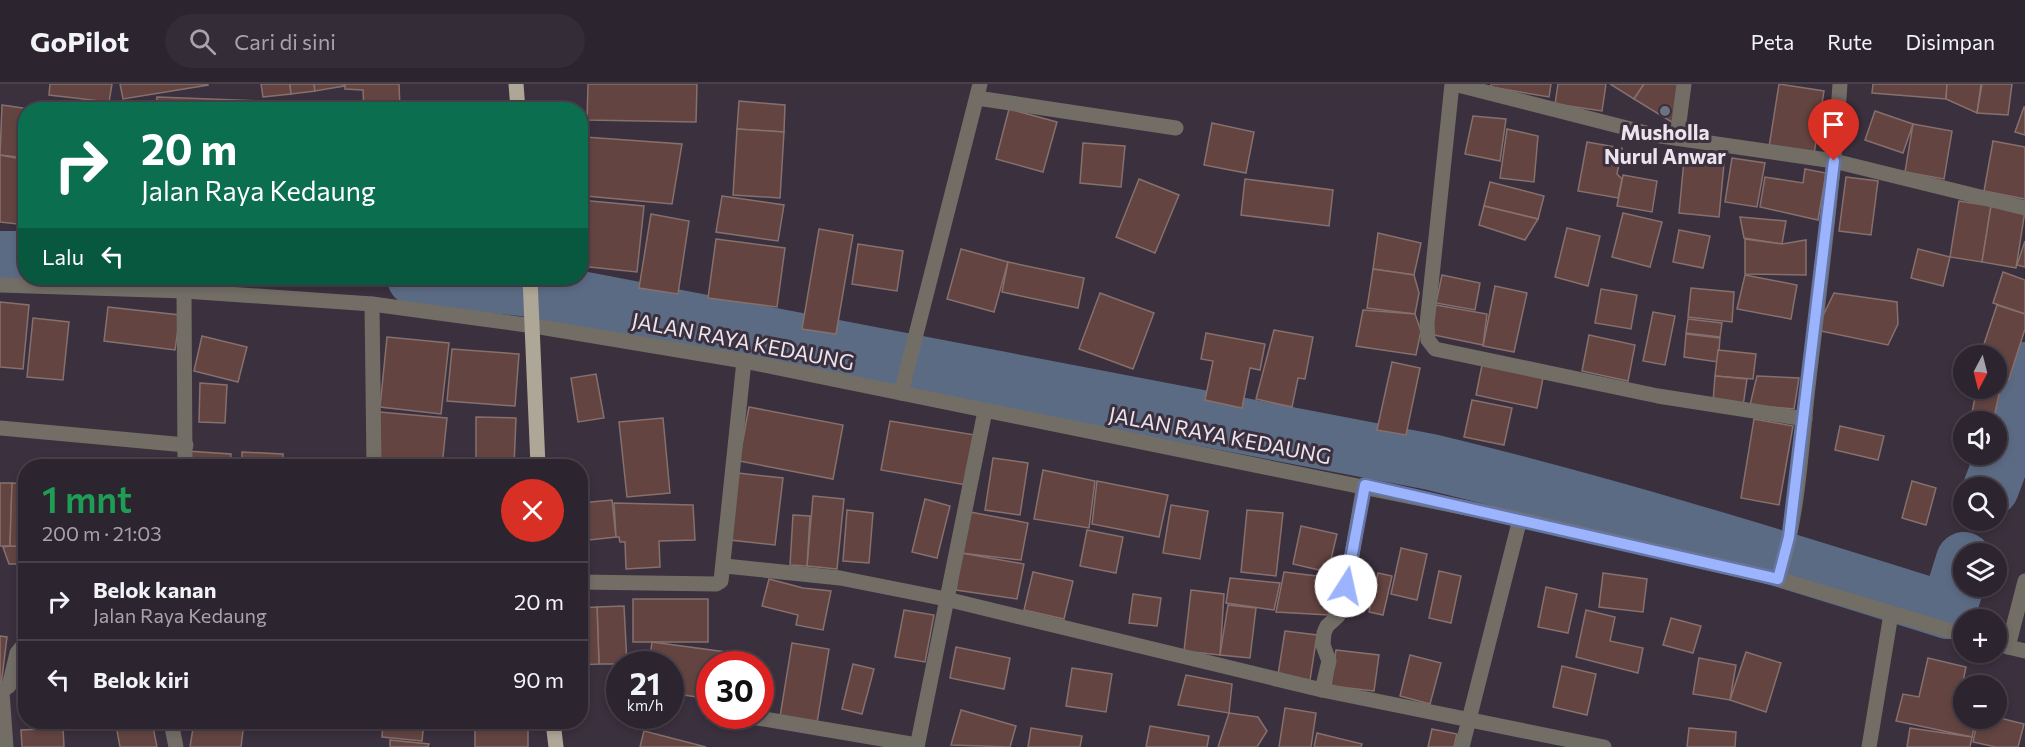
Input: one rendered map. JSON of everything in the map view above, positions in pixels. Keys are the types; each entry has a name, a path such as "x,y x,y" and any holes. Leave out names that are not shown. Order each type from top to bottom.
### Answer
{"main road":[{"path":"516,84 517,102"},
{"path":"531,285 538,459"},
{"path":"554,729 556,747"}],"street":[{"path":"1805,419 1658,396 1435,349 1428,340 1427,324 1453,84 1654,135 1834,161 2025,208"},
{"path":"1677,138 1684,84"},
{"path":"1778,579 1789,537 1805,419 1834,161 1840,84"},
{"path":"901,393 978,91 1176,128"},
{"name":"JALAN RAYA KEDAUNG","path":"0,285 184,291 372,304 534,326 744,361 985,411 1365,485 1520,519 1778,579 1953,632"},
{"path":"184,291 185,459"},
{"path":"372,304 374,459"},
{"path":"588,582 716,584 721,581 725,566 729,489 744,361"},
{"path":"774,721 917,746 985,411"},
{"path":"0,428 186,445"},
{"path":"1323,690 1329,661 1323,645 1324,633 1327,626 1338,616 1342,606 1365,485"},
{"path":"1462,747 1520,519"},
{"path":"725,566 840,578 946,599 1323,690 1604,747"},
{"path":"2007,638 2014,628 2025,581"},
{"path":"1869,747 1891,614"},
{"path":"2007,646 2025,651"},
{"path":"6,747 1,692 9,686 18,652"},
{"path":"173,729 177,747"}],"building":[{"path":"50,84 112,84 109,102 49,95"},
{"path":"120,84 208,84 208,85 123,99"},
{"path":"261,84 290,84 291,94 263,97"},
{"path":"290,84 314,84 315,91 291,94"},
{"path":"314,84 344,84 344,86 315,91"},
{"path":"345,84 399,84 400,102 364,102 363,90 345,89"},
{"path":"588,84 697,84 696,122 588,120"},
{"path":"1491,84 1551,84 1549,97 1491,87"},
{"path":"1558,84 1606,84 1602,111 1555,104"},
{"path":"1610,84 1644,84 1634,99"},
{"name":"Musholla Nurul Anwar","path":"1644,84 1679,84 1675,124 1634,99"},
{"path":"1779,84 1824,91 1814,154 1769,147"},
{"path":"1873,84 1947,84 1946,99 1872,93"},
{"path":"1947,84 1981,84 1977,113 1946,99"},
{"path":"1982,84 2012,84 2008,115 1977,113"},
{"path":"157,97 290,102 157,102"},
{"path":"739,101 785,105 784,132 737,129"},
{"path":"2,105 18,107 18,157 0,155"},
{"path":"2025,107 2025,135 2015,132"},
{"path":"1009,109 1057,122 1043,172 996,159"},
{"path":"1875,111 1913,124 1903,153 1865,140"},
{"path":"1473,116 1506,119 1500,161 1465,154"},
{"path":"1212,123 1254,132 1246,173 1204,165"},
{"path":"1913,124 1952,131 1944,179 1905,172"},
{"path":"737,129 784,132 780,198 733,195"},
{"path":"1507,129 1538,136 1534,182 1500,178"},
{"path":"588,137 682,144 672,204 588,196"},
{"path":"1993,141 2025,147 2025,199 1984,191"},
{"path":"1587,142 1622,148 1617,174 1622,179 1618,198 1578,191"},
{"path":"1083,143 1125,146 1121,187 1080,183"},
{"path":"0,155 18,158 18,224 0,222"},
{"path":"1732,158 1765,163 1757,207 1725,202"},
{"path":"1684,160 1724,164 1719,217 1679,213"},
{"path":"1805,169 1826,173 1818,220 1760,207 1765,177 1803,183"},
{"path":"1623,175 1657,181 1652,212 1617,206"},
{"path":"1846,177 1878,181 1871,235 1839,231"},
{"path":"1139,179 1179,195 1155,253 1116,237"},
{"path":"1245,179 1333,190 1329,226 1241,215"},
{"path":"1490,182 1544,196 1538,219 1484,206"},
{"path":"722,196 784,205 778,241 716,232"},
{"path":"588,201 644,206 637,272 588,267"},
{"path":"1959,201 1991,206 1982,262 1950,257"},
{"path":"1484,206 1538,219 1525,240 1479,225"},
{"path":"1991,206 2025,211 2016,268 1982,262"},
{"path":"1623,213 1662,222 1650,267 1612,257"},
{"path":"651,214 689,221 678,294 639,288"},
{"path":"1740,217 1786,221 1782,244 1744,238"},
{"path":"1567,228 1600,236 1588,286 1555,277"},
{"path":"819,229 853,235 836,334 802,329"},
{"path":"1679,230 1710,236 1703,268 1673,262"},
{"path":"1378,233 1421,243 1414,275 1373,269"},
{"path":"716,239 785,248 777,307 708,298"},
{"path":"1745,239 1782,244 1806,240 1806,275 1745,274"},
{"path":"2025,241 2025,267 2017,265"},
{"path":"858,244 903,251 897,291 852,284"},
{"path":"961,249 1008,262 994,312 947,299"},
{"path":"1918,249 1950,257 1943,286 1911,278"},
{"path":"1008,262 1084,278 1078,308 1002,292"},
{"path":"1373,269 1414,275 1419,293 1415,314 1367,308"},
{"path":"2003,272 2025,280 2025,314 1993,303"},
{"path":"1442,275 1480,283 1475,310 1436,303"},
{"path":"1745,275 1797,285 1791,319 1737,309"},
{"path":"1495,286 1527,293 1514,352 1483,346"},
{"path":"1691,288 1734,292 1732,322 1688,317"},
{"path":"1601,289 1637,295 1631,329 1595,323"},
{"path":"1100,293 1154,313 1133,369 1079,349"},
{"path":"1834,293 1897,302 1898,324 1888,345 1816,330"},
{"path":"0,302 29,305 23,369 0,367"},
{"path":"1436,305 1487,314 1483,345 1429,334"},
{"path":"1997,305 2025,314 2025,329 2009,379 2007,378 2007,345 1984,345"},
{"path":"108,307 180,315 175,350 104,341"},
{"path":"1363,310 1415,314 1421,331 1416,355 1356,346"},
{"path":"1653,312 1675,316 1665,365 1643,361"},
{"path":"33,318 69,322 63,380 27,377"},
{"path":"1688,319 1722,323 1720,337 1686,333"},
{"path":"1274,330 1313,337 1305,379 1298,378 1292,407 1256,399"},
{"path":"1206,333 1265,344 1260,370 1250,368 1242,408 1205,400 1213,361 1201,359"},
{"path":"1686,334 1720,338 1718,362 1684,357"},
{"path":"1589,335 1635,345 1628,381 1582,371"},
{"path":"202,336 247,347 238,382 194,371"},
{"path":"387,337 449,343 441,414 380,407"},
{"path":"452,349 519,354 515,406 447,401"},
{"path":"1718,350 1756,354 1753,379 1715,376"},
{"path":"1392,362 1420,368 1406,435 1377,430"},
{"path":"1482,365 1543,378 1537,408 1476,395"},
{"path":"596,374 604,418 578,422 571,378"},
{"path":"1715,376 1747,379 1743,406 1713,402"},
{"path":"1757,376 1799,378 1794,409 1750,405"},
{"path":"200,383 227,385 225,423 199,422"},
{"path":"1975,399 1998,399 1995,411 1972,411"},
{"path":"1472,400 1512,408 1504,445 1464,437"},
{"path":"749,407 843,425 833,479 739,461"},
{"path":"379,412 447,418 443,459 374,459"},
{"path":"476,417 516,418 514,459 476,459"},
{"path":"663,418 670,493 627,497 619,422"},
{"path":"1754,419 1793,426 1779,505 1741,498"},
{"path":"890,421 975,435 966,485 881,470"},
{"path":"1840,426 1884,436 1878,460 1835,450"},
{"path":"187,451 231,454 231,459 187,459"},
{"path":"242,452 283,454 283,459 242,459"},
{"path":"993,458 1028,463 1020,515 985,510"},
{"path":"1043,470 1095,481 1089,528 1034,519"},
{"path":"738,473 783,478 775,545 730,540"},
{"path":"1097,481 1168,495 1159,537 1092,524"},
{"path":"1912,481 1936,488 1926,525 1902,518"},
{"path":"0,483 12,483 10,546 0,546"},
{"path":"12,483 18,483 18,546 10,546"},
{"path":"813,496 844,499 837,569 807,566"},
{"path":"925,499 950,506 937,558 912,552"},
{"path":"612,500 616,537 588,540 588,502"},
{"path":"614,503 693,505 695,540 659,541 660,567 626,569 625,542 620,542 619,537 616,537"},
{"path":"1171,505 1208,511 1200,559 1163,553"},
{"path":"847,510 873,513 869,563 843,561"},
{"path":"1247,510 1283,513 1276,576 1241,572"},
{"path":"970,512 1028,523 1021,560 961,553"},
{"path":"793,515 810,516 807,566 790,565"},
{"path":"1301,526 1337,534 1328,572 1293,564"},
{"path":"1087,530 1123,537 1116,573 1080,566"},
{"path":"18,546 18,564 9,564 3,547"},
{"path":"1401,548 1427,554 1417,600 1391,594"},
{"path":"961,553 1024,564 1017,599 956,590"},
{"path":"1439,571 1461,576 1451,623 1429,618"},
{"path":"1033,572 1073,581 1064,619 1024,610"},
{"path":"1284,572 1333,578 1329,615 1276,612"},
{"path":"1378,573 1392,576 1383,615 1369,612"},
{"path":"1603,573 1647,579 1643,612 1599,607"},
{"path":"1230,578 1280,583 1274,610 1226,603"},
{"path":"769,579 803,588 831,591 823,630 796,625 798,615 762,606"},
{"path":"1546,587 1577,594 1568,633 1538,627"},
{"path":"1191,590 1224,594 1220,655 1184,651"},
{"path":"1133,594 1161,598 1157,626 1129,623"},
{"path":"633,599 708,599 708,642 633,642"},
{"path":"1228,605 1256,608 1250,658 1220,655"},
{"path":"624,606 626,651 606,651 606,664 599,664 597,607"},
{"path":"597,607 599,664 588,665 588,608"},
{"path":"904,610 934,615 925,662 895,657"},
{"path":"1586,610 1615,617 1610,641 1643,648 1638,673 1576,657"},
{"path":"1671,618 1701,626 1693,653 1663,645"},
{"path":"1285,631 1317,635 1310,680 1278,675"},
{"path":"0,636 7,637 1,686 0,686"},
{"path":"652,642 719,651 696,651 696,697 684,695 684,651 651,651"},
{"path":"792,643 829,649 817,723 780,717"},
{"path":"956,647 1010,658 1004,689 950,678"},
{"path":"1336,650 1379,655 1374,691 1331,686"},
{"path":"1746,652 1781,663 1766,712 1730,700"},
{"path":"1410,655 1441,663 1430,704 1400,696"},
{"path":"1699,658 1736,665 1730,700 1693,694"},
{"path":"1928,658 1966,667 1964,675 1953,675 1953,729 1974,729 1972,737 1896,721 1903,694 1919,697"},
{"path":"853,664 874,669 862,714 842,709"},
{"path":"1562,666 1596,674 1587,715 1553,707"},
{"path":"1072,668 1112,674 1106,712 1066,706"},
{"path":"1186,675 1232,684 1229,713 1178,705"},
{"path":"1285,708 1316,713 1311,747 1279,747"},
{"path":"961,710 1016,726 1010,747 951,745"},
{"path":"1229,713 1258,717 1267,731 1257,747 1218,747"},
{"path":"2007,720 2024,724 2018,747 1996,747 1973,742 1976,729 2007,729"},
{"path":"1150,726 1209,736 1207,747 1146,747"},
{"path":"1031,728 1082,736 1080,747 1028,747"},
{"path":"1689,728 1736,732 1735,747 1687,747"},
{"path":"1910,728 1972,737 1970,747 1907,747"},
{"path":"63,729 64,747 22,747 21,730"},
{"path":"117,729 153,729 157,747 120,747"},
{"path":"193,729 243,729 241,747 190,747"},
{"path":"383,729 423,729 422,741 382,737"},
{"path":"475,729 528,729 528,747 475,747"},
{"path":"1432,729 1457,734 1454,747 1428,747"},
{"path":"644,731 706,747 640,747"},
{"path":"1317,733 1362,744 1361,747 1314,747"},
{"path":"390,740 429,744 428,747 390,747"}],"waterway":[{"path":"0,259 18,259"},
{"path":"491,285 523,288 1431,462 1561,495 1691,532 1948,611 1953,595"},
{"path":"1995,477 2004,453 2025,370"}],"place":[{"name":"Musholla Nurul Anwar","path":"1665,111"}],"route":[{"path":"1346,586 1365,485 1778,579 1789,537 1805,419 1834,161"}]}
